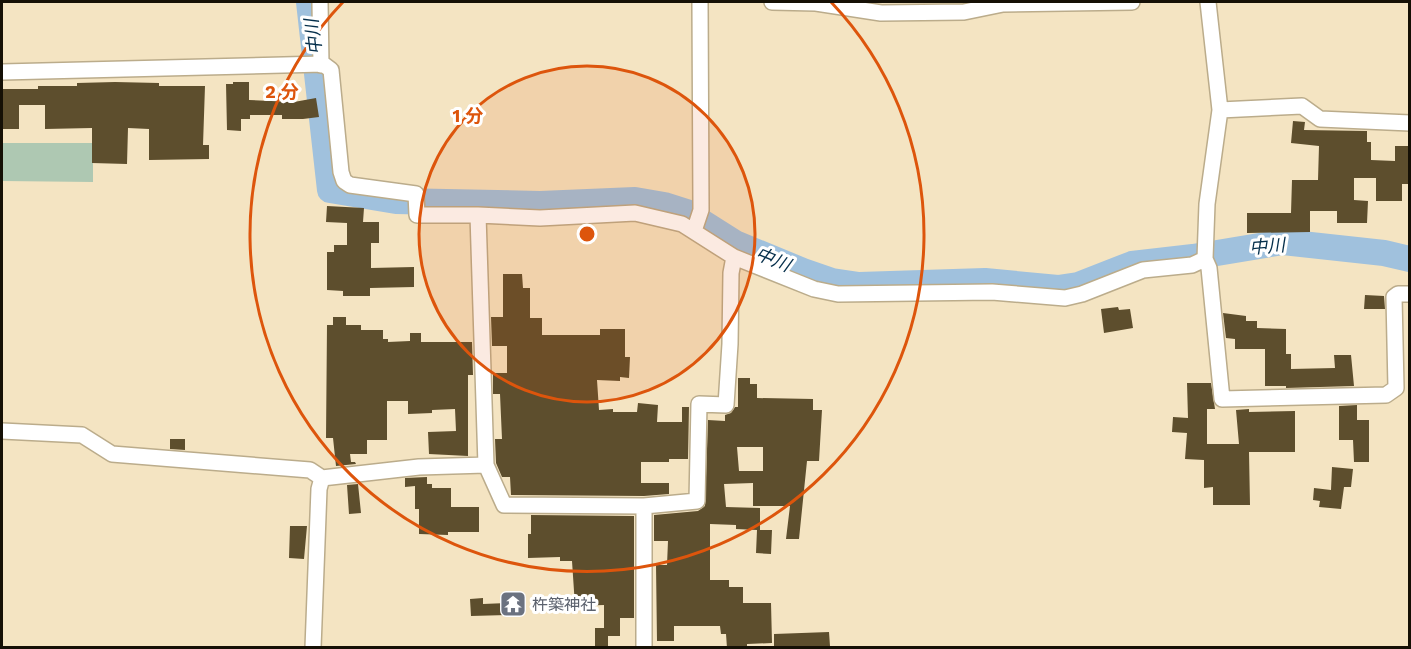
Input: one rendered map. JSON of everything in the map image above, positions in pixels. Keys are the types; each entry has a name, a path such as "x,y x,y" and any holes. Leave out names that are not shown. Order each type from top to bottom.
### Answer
{"street":[{"path":"320,2 321,65"},
{"path":"693,231 701,210 700,2"},
{"path":"771,2 816,3 881,13 964,12 1003,3 1132,2"},
{"path":"1208,2 1220,110 1207,204 1205,259 1209,268 1222,399 1386,395 1396,388 1394,297 1398,294 1410,294"},
{"path":"2,72 323,64 331,70 341,172 344,181 350,184 416,194 417,215 540,218 635,213 682,224 734,257 814,290 838,294 992,292 1065,298 1082,294 1143,270 1192,265 1205,259"},
{"path":"1220,110 1302,106 1320,119 1410,123"},
{"path":"478,215 486,465 504,505 644,506 697,501 699,404 726,405 731,273 734,257"},
{"path":"2,431 82,435 112,454 310,470 322,478 419,467 486,465"},
{"path":"313,648 315,564 319,489 322,478"},
{"path":"644,506 644,648"}],"green space":[{"path":"2,143 93,143 93,182 2,181"}],"building":[{"path":"233,82 249,82 249,100 294,102 316,98 319,117 282,119 282,115 250,115 250,119 241,119 241,131 227,130 226,84 233,84"},
{"path":"77,83 159,83 159,86 205,86 203,145 209,145 209,159 149,160 149,129 128,128 127,164 92,163 92,128 45,129 45,105 19,105 19,129 2,129 2,89 38,89 38,86 77,86"},
{"path":"1293,121 1305,122 1304,130 1367,131 1367,142 1371,142 1371,160 1395,161 1395,146 1410,146 1410,184 1402,184 1402,201 1376,201 1376,178 1354,178 1354,200 1368,201 1367,223 1337,223 1337,211 1310,211 1310,232 1247,233 1247,213 1291,213 1292,180 1318,180 1319,146 1291,143"},
{"path":"327,206 364,208 363,222 379,222 379,243 371,243 371,268 414,267 414,287 370,288 370,296 343,296 343,291 327,290 327,252 334,252 334,245 347,245 347,223 326,222"},
{"path":"503,274 522,274 523,288 530,288 530,318 542,318 542,335 600,335 600,329 625,329 625,357 630,357 629,378 620,377 620,381 597,380 599,410 637,412 638,403 658,405 657,422 682,422 682,407 689,407 688,459 641,462 641,483 669,483 669,494 644,496 511,495 510,477 502,477 496,463 495,439 502,439 500,394 493,394 493,373 507,373 507,346 492,346 491,317 503,317"},
{"path":"1365,295 1384,296 1385,309 1364,309"},
{"path":"1118,307 1119,310 1130,309 1133,328 1104,333 1101,309"},
{"path":"1223,313 1246,316 1246,321 1257,321 1257,328 1286,329 1286,354 1291,354 1291,369 1335,368 1334,355 1351,355 1354,386 1286,388 1286,386 1265,386 1265,349 1235,349 1235,339 1226,338"},
{"path":"333,317 346,317 346,325 361,325 361,330 383,330 383,339 388,339 388,342 410,341 410,333 421,333 421,342 472,342 473,375 468,375 468,456 429,454 428,432 456,431 455,409 408,414 408,401 387,401 387,440 367,440 367,454 350,454 351,462 356,464 336,466 333,438 326,438 327,325 333,325"},
{"path":"738,378 750,378 750,384 757,384 757,398 813,399 813,410 822,410 819,461 807,461 799,539 786,539 790,506 753,506 753,483 724,484 726,507 760,508 760,530 772,530 771,554 756,553 757,530 736,529 736,525 710,524 710,580 729,580 729,587 743,587 743,603 771,603 772,643 747,644 747,648 727,648 726,634 721,634 720,626 674,626 674,641 657,641 656,565 667,565 668,541 654,541 654,515 698,511 705,506 708,420 725,421 725,415 738,407","holes":["737,447 763,447 763,471 739,471"]},
{"path":"1187,383 1211,383 1215,409 1207,409 1207,444 1239,444 1236,410 1295,411 1295,452 1249,452 1250,505 1213,505 1213,487 1204,488 1204,460 1185,459 1187,433 1172,432 1173,417 1188,418"},
{"path":"1357,405 1357,420 1369,420 1369,462 1354,462 1353,440 1339,440 1339,406"},
{"path":"170,439 185,439 185,450 170,449"},
{"path":"1332,467 1353,469 1351,487 1344,487 1341,509 1319,507 1320,501 1313,500 1314,488 1331,490"},
{"path":"427,477 427,484 432,484 432,488 451,488 451,507 479,507 479,532 448,532 448,535 419,534 419,509 415,509 415,486 405,487 405,478"},
{"path":"358,484 361,513 349,514 347,485"},
{"path":"531,515 634,516 634,618 620,618 620,636 608,636 608,648 595,648 595,628 604,628 604,605 575,606 572,561 560,561 560,557 528,558"},
{"path":"290,526 307,526 304,559 289,558"},
{"path":"483,598 483,604 507,603 507,615 471,616 470,599"},
{"path":"829,632 830,646 774,648 774,634"}],"waterway":[{"name":"中川","path":"309,2 330,190 396,201 540,204 635,200 664,205 686,212 735,243 803,271 832,281 859,285 985,281 1058,288 1078,285 1132,264 1193,257 1283,242 1384,253 1410,259"}],"place":[{"name":"杵築神社","path":"513,604"}]}
